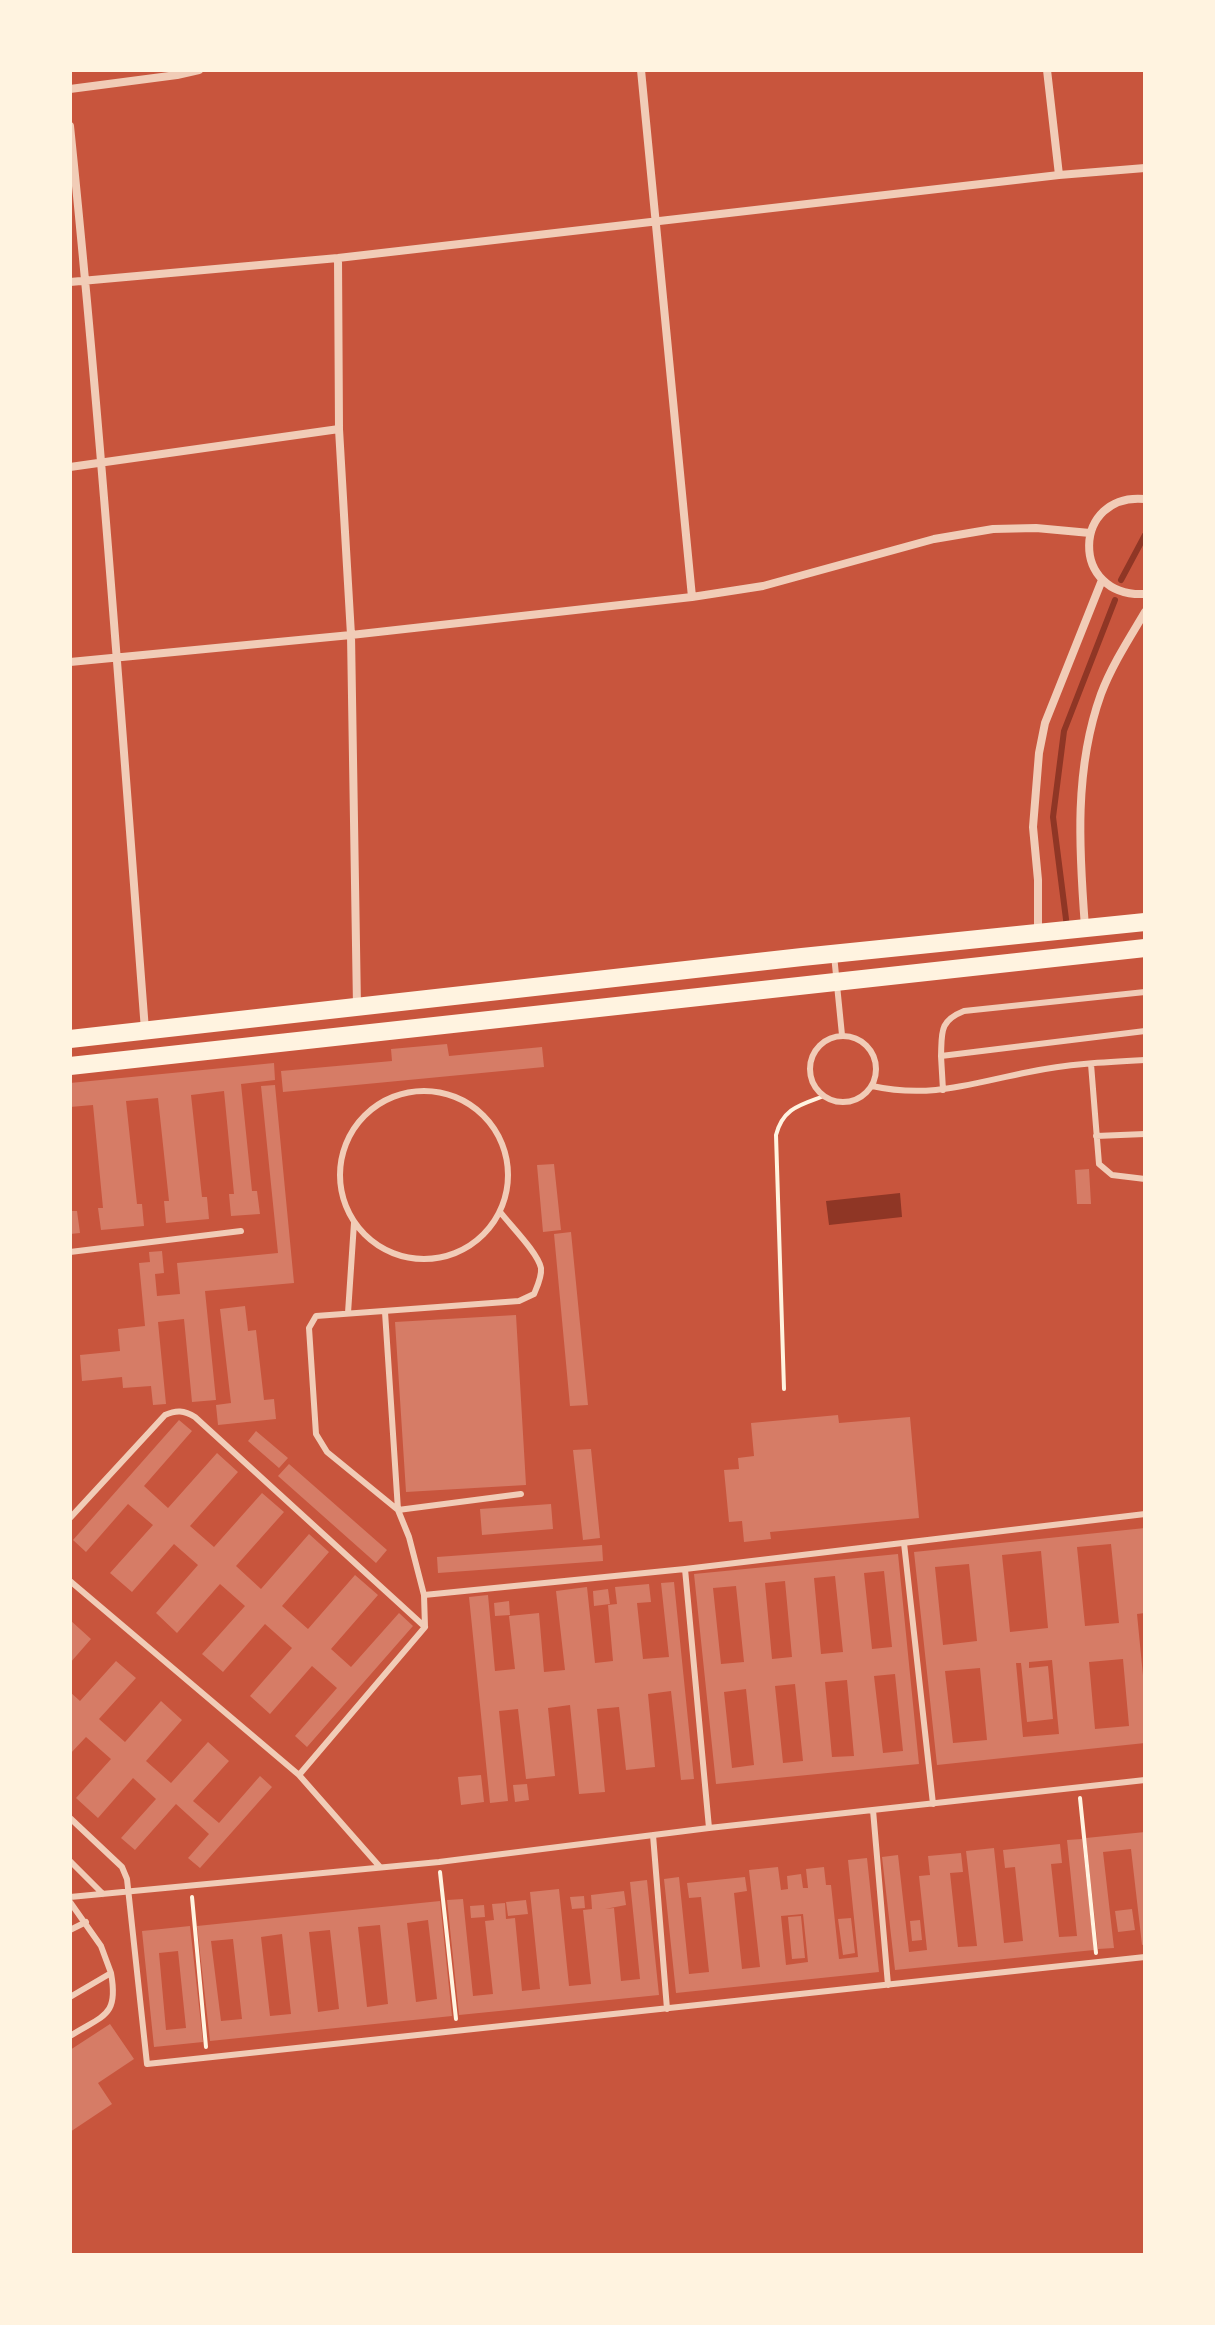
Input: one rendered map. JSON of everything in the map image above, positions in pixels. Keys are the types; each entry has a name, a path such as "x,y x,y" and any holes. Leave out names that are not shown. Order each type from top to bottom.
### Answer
{"main road":[{"path":"70,1039 1145,922"},
{"path":"70,1066 1145,948"}],"street":[{"path":"70,89 199,70"},
{"path":"641,70 692,597"},
{"path":"1047,70 1059,175"},
{"path":"70,126 86,280 145,1031"},
{"path":"70,282 338,258 1059,175 1145,168"},
{"path":"338,258 339,429 351,635 357,1008"},
{"path":"70,467 339,429"},
{"path":"1144,498 1129,499 1105,510 1090,533 1090,558 1102,580 1114,589 1129,594 1145,594"},
{"path":"70,662 692,597 763,586 934,539 993,529 1036,528 1090,533"},
{"path":"1038,934 1038,880 1033,827 1039,753 1045,723 1102,580"},
{"path":"1085,928 1080,804 1085,750 1101,693 1145,612"}],"lane":[{"path":"834,955 842,1035"},
{"path":"943,1090 942,1031 947,1020 964,1011 1145,992"},
{"path":"941,1056 1145,1031"},
{"path":"852,1036 869,1047 876,1065 872,1086 865,1095 845,1102 834,1101 824,1096 811,1079 811,1058 823,1042 832,1037 852,1036"},
{"path":"872,1086 897,1092 924,1093 1026,1072 1145,1060"},
{"path":"1091,1064 1099,1164 1112,1175 1145,1179"},
{"path":"419,1091 448,1094 474,1107 495,1128 507,1155 509,1184 501,1213 484,1237 459,1253 430,1260 401,1257 374,1244 354,1223 342,1196 340,1166 348,1138 365,1114 390,1098 419,1091"},
{"path":"1096,1136 1145,1134"},
{"path":"501,1213 541,1268 534,1294 519,1301 316,1316 311,1323 316,1434 327,1452 398,1510 521,1494"},
{"path":"348,1313 354,1223"},
{"path":"70,1252 241,1231"},
{"path":"299,1775 425,1627 424,1595 409,1537 398,1510 385,1312"},
{"path":"70,1518 165,1415 173,1411 187,1412 425,1627"},
{"path":"424,1595 685,1569 1145,1514"},
{"path":"904,1543 933,1804"},
{"path":"685,1569 709,1828"},
{"path":"70,1581 299,1775 380,1867"},
{"path":"70,2036 111,2009 114,1999 111,1973 101,1946 70,1900 103,1894 439,1862 709,1828 1145,1780"},
{"path":"873,1810 888,1985"},
{"path":"70,1818 122,1867 127,1879 147,2064 1145,1957"},
{"path":"653,1835 667,2009"},
{"path":"70,1861 103,1894"},
{"path":"70,1930 86,1922"},
{"path":"70,1997 111,1973"}],"path":[{"path":"784,1389 776,1135 785,1115 824,1096"},
{"path":"1079,1788 1097,1963"},
{"path":"439,1862 457,2031"},
{"path":"191,1886 207,2058"}],"shaded area":[{"path":"900,1193 902,1217 829,1225 826,1201"}],"building":[{"path":"447,1044 449,1056 542,1047 544,1067 283,1092 281,1071 392,1061 391,1049"},
{"path":"274,1063 275,1080 241,1084 252,1191 257,1191 260,1214 231,1216 229,1194 234,1194 224,1091 191,1095 202,1197 207,1197 209,1219 166,1223 164,1201 169,1201 158,1098 126,1101 137,1204 142,1204 144,1226 101,1230 98,1208 103,1208 93,1105 70,1107 70,1083"},
{"path":"275,1085 294,1283 205,1291 216,1400 192,1402 184,1319 158,1322 166,1404 153,1405 151,1386 123,1388 122,1377 82,1381 80,1355 120,1351 118,1329 145,1326 139,1263 150,1262 149,1252 162,1251 164,1273 155,1274 157,1296 180,1294 177,1263 278,1253 261,1086"},
{"path":"554,1164 561,1230 543,1232 537,1165"},
{"path":"1089,1169 1091,1204 1077,1204 1075,1170"},
{"path":"70,1211 77,1211 80,1233 70,1234"},
{"path":"571,1232 588,1405 570,1406 554,1234"},
{"path":"245,1306 248,1331 256,1330 264,1400 274,1399 276,1419 218,1425 216,1405 231,1403 220,1309"},
{"path":"516,1315 526,1485 406,1492 395,1322"},
{"path":"838,1415 839,1423 910,1417 919,1518 770,1532 771,1539 744,1542 742,1521 729,1522 724,1470 739,1469 738,1458 754,1456 751,1423"},
{"path":"179,1420 192,1431 144,1486 168,1508 217,1453 238,1472 190,1526 214,1547 262,1493 284,1512 236,1566 261,1589 309,1534 329,1552 282,1606 308,1629 355,1575 378,1595 331,1649 351,1667 399,1613 413,1626 307,1747 295,1736 337,1688 312,1666 270,1714 250,1696 292,1648 265,1624 223,1672 202,1654 245,1606 220,1584 177,1633 156,1613 198,1565 174,1544 132,1592 110,1573 153,1525 128,1504 86,1552 73,1540"},
{"path":"256,1431 288,1458 279,1468 248,1441"},
{"path":"591,1449 600,1538 583,1540 573,1450"},
{"path":"289,1464 387,1550 376,1563 278,1476"},
{"path":"551,1504 553,1529 482,1535 480,1509"},
{"path":"1145,1528 1145,1613 1137,1614 1145,1696 1145,1743 937,1765 914,1552","holes":["1111,1544 1119,1623 1085,1626 1077,1547","1041,1551 1048,1628 1010,1632 1002,1555","969,1564 977,1641 943,1645 935,1567","1123,1659 1129,1726 1095,1729 1089,1662","1052,1660 1059,1734 1023,1737 1016,1663 1021,1663 1027,1722 1053,1719 1048,1666 1029,1668 1029,1662","980,1668 987,1740 953,1743 945,1671"]},
{"path":"602,1545 603,1561 438,1573 437,1557"},
{"path":"898,1554 919,1764 716,1784 694,1574","holes":["884,1571 892,1647 872,1649 864,1573","835,1576 843,1652 821,1654 814,1578","785,1581 792,1657 772,1659 765,1583","736,1586 744,1662 721,1664 713,1588","895,1674 903,1751 883,1753 874,1676","847,1680 854,1756 832,1757 825,1682","795,1684 803,1761 783,1763 775,1686","746,1689 754,1765 732,1768 724,1692"]},
{"path":"674,1582 694,1779 681,1780 671,1691 648,1694 655,1767 626,1770 619,1707 597,1709 605,1792 579,1794 570,1705 548,1708 555,1776 526,1779 518,1709 499,1711 508,1801 490,1803 469,1597 488,1595 495,1671 515,1669 509,1616 539,1613 544,1672 565,1670 556,1591 587,1587 595,1663 613,1661 608,1605 617,1604 615,1587 649,1584 651,1602 637,1603 643,1659 669,1657 661,1583"},
{"path":"608,1589 610,1604 594,1606 593,1591"},
{"path":"509,1601 510,1615 495,1616 494,1603"},
{"path":"70,1620 91,1639 70,1663"},
{"path":"116,1661 136,1678 99,1719 125,1742 161,1701 182,1720 146,1761 171,1783 208,1742 229,1761 193,1801 219,1823 260,1776 272,1787 200,1868 188,1858 209,1834 176,1804 135,1850 121,1838 156,1799 133,1778 98,1818 76,1798 111,1759 86,1737 70,1754 70,1692 80,1701"},
{"path":"481,1775 484,1802 461,1805 458,1777"},
{"path":"527,1784 529,1800 515,1802 513,1785"},
{"path":"1145,1832 1145,1944 1142,1945 1131,1849 1103,1852 1114,1948 1098,1949 1086,1838"},
{"path":"1082,1839 1094,1950 895,1970 882,1857 898,1855 909,1952 927,1950 919,1876 930,1875 928,1856 961,1853 963,1872 950,1873 958,1947 977,1946 966,1851 994,1848 1004,1943 1023,1941 1015,1867 1005,1868 1003,1850 1060,1844 1062,1863 1051,1864 1059,1937 1077,1936 1067,1840"},
{"path":"867,1858 879,1972 676,1993 664,1879 679,1877 689,1974 709,1972 701,1897 689,1898 687,1883 745,1877 747,1891 734,1893 742,1969 760,1967 749,1870 778,1867 781,1890 788,1889 787,1876 801,1874 803,1888 808,1888 806,1869 824,1867 826,1885 831,1885 839,1959 858,1957 848,1860","holes":["803,1914 808,1962 786,1965 781,1916"]},
{"path":"647,1880 659,1995 459,2015 447,1900 463,1899 473,1996 493,1994 485,1921 494,1920 492,1904 505,1903 506,1919 515,1918 522,1991 540,1989 530,1892 559,1889 569,1986 591,1984 583,1910 592,1909 591,1895 624,1891 626,1905 605,1909 614,1908 621,1981 640,1979 630,1882"},
{"path":"584,1896 585,1908 572,1909 570,1897"},
{"path":"526,1900 528,1914 508,1916 506,1902"},
{"path":"440,1901 452,2016 210,2041 197,1926","holes":["428,1920 437,1999 416,2002 407,1923","380,1925 388,2004 367,2007 358,1927","330,1930 339,2009 318,2012 309,1932","282,1934 291,2014 270,2016 261,1937","233,1939 242,2019 221,2021 211,1941"]},
{"path":"484,1905 485,1917 471,1918 470,1906"},
{"path":"1132,1909 1135,1930 1118,1932 1115,1911"},
{"path":"801,1916 805,1958 792,1959 788,1917"},
{"path":"851,1918 855,1953 843,1955 838,1919"},
{"path":"920,1920 922,1940 912,1941 910,1921"},
{"path":"190,1926 203,2042 154,2047 142,1931","holes":["178,1951 186,2028 166,2030 159,1953"]},
{"path":"110,2024 134,2059 98,2083 112,2104 70,2132 70,2050"}],"waterway":[{"path":"1121,580 1145,535"},
{"path":"1067,927 1053,817 1064,731 1115,600"}]}
